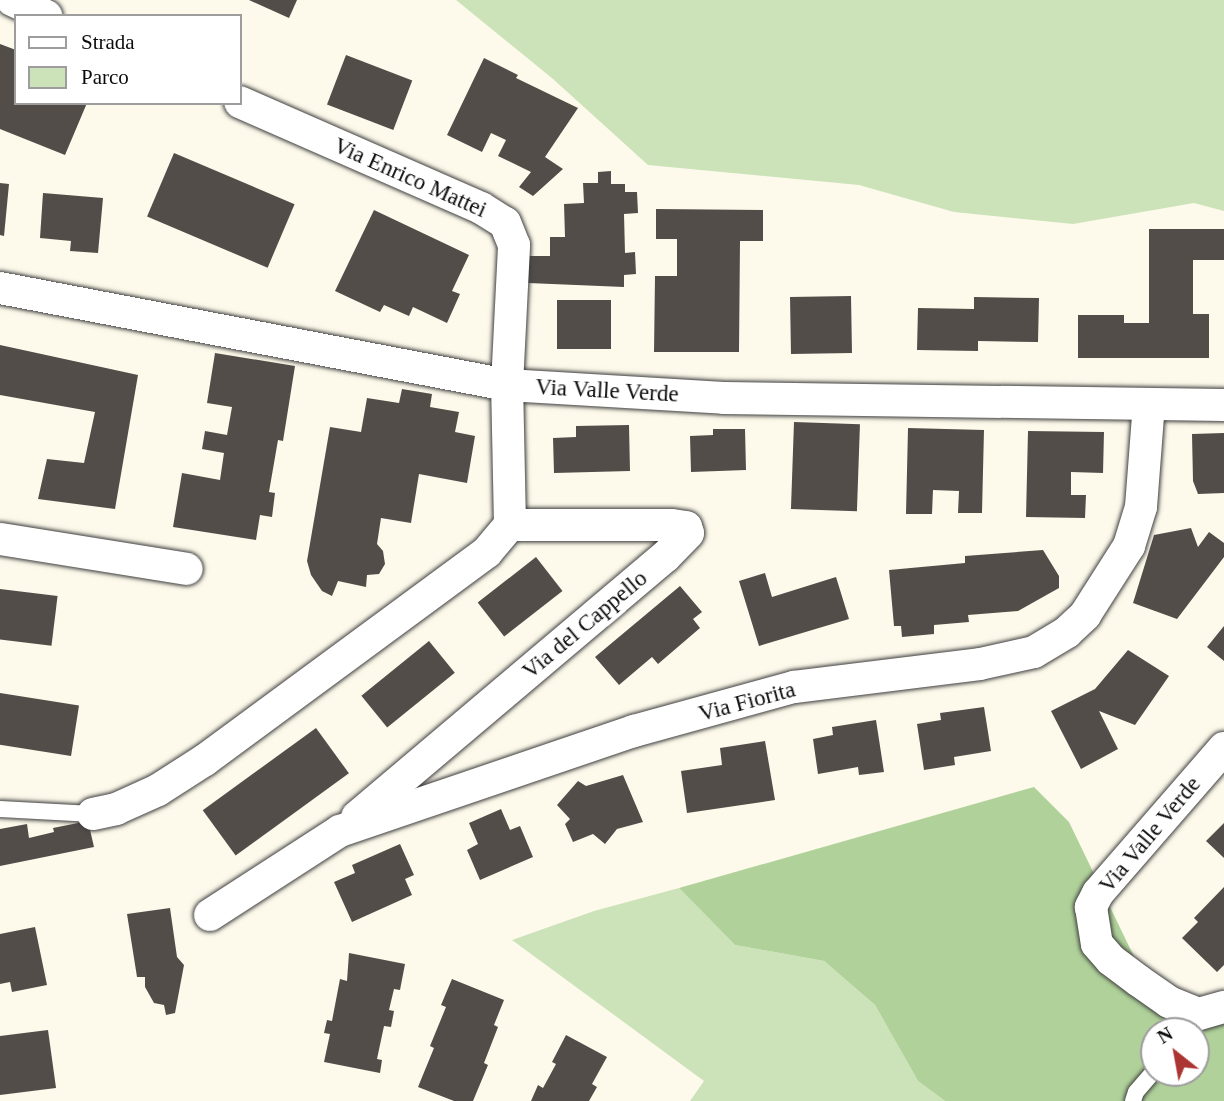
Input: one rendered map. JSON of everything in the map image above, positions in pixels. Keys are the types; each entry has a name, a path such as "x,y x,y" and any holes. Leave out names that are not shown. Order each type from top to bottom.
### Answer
{"street":[{"path":"12,0 43,14"},
{"name":"Via Enrico Mattei","path":"242,103 481,208 505,223 514,244 507,385"},
{"name":"Via Valle Verde","path":"0,288 507,385 724,398 1224,405"},
{"path":"93,814 116,809 158,790 205,760 486,552 510,525 507,385"},
{"name":"Via Fiorita","path":"210,915 340,831 635,731 794,687 980,664 1034,652 1067,632 1085,615 1129,546 1141,508 1149,404"},
{"name":"Via del Cappello","path":"340,831 665,557 688,533 686,527 671,525 510,525"},
{"path":"0,539 187,569"},
{"name":"Via Valle Verde","path":"1203,1017 1169,1002 1111,960 1097,944 1091,907 1098,893 1224,748"}],"lane":[{"path":"0,809 93,814"}],"green space":[{"path":"456,0 1224,0 1224,211 1194,203 1073,224 954,212 859,185 648,165 553,79"},
{"path":"1034,787 1069,822 1139,967 1197,1000 1224,996 1224,1101 945,1101 918,1081 875,1005 824,961 735,945 679,888"},
{"path":"679,888 735,945 824,961 875,1005 918,1081 945,1101 690,1101 704,1081 512,940 594,911"}],"building":[{"path":"249,0 297,0 289,18"},
{"path":"0,44 14,49 14,105 86,105 65,155 0,129"},
{"path":"346,55 412,80 393,130 327,104"},
{"path":"484,58 518,75 516,78 578,108 545,157 563,169 533,196 519,187 531,172 498,156 506,140 491,133 482,152 447,135"},
{"path":"174,153 295,204 268,268 147,217"},
{"path":"611,171 611,184 625,184 625,192 637,192 638,213 624,214 625,253 635,252 636,274 624,275 624,287 528,283 528,256 550,256 550,237 565,237 564,204 584,203 583,183 598,183 598,172"},
{"path":"0,183 9,184 4,236 0,235"},
{"path":"43,193 103,198 98,253 70,251 71,241 40,238"},
{"path":"656,209 763,210 763,241 740,241 739,352 654,352 655,276 677,276 677,239 656,239"},
{"path":"374,210 469,255 452,291 460,294 447,323 413,307 409,316 384,305 380,312 335,291"},
{"path":"1149,229 1224,229 1224,260 1193,260 1193,314 1209,314 1209,358 1078,358 1078,315 1124,315 1124,323 1149,323"},
{"path":"851,296 852,353 791,354 790,297"},
{"path":"974,297 1039,298 1038,342 978,341 978,351 917,350 918,308 974,309"},
{"path":"557,300 611,300 611,349 557,349"},
{"path":"0,345 138,375 115,509 38,499 47,459 84,463 95,412 0,395"},
{"path":"215,353 295,366 283,441 278,440 269,492 275,493 272,517 260,515 256,540 173,527 182,473 220,480 224,453 202,449 205,431 227,435 232,407 207,403"},
{"path":"402,389 432,394 430,407 459,412 455,432 475,436 467,483 419,474 411,523 381,518 377,544 383,551 385,564 379,574 367,575 366,587 338,581 332,596 322,591 311,575 307,561 330,427 361,432 367,398 399,403"},
{"path":"794,422 860,424 857,511 791,509"},
{"path":"629,425 630,471 554,473 553,438 576,437 576,426"},
{"path":"908,428 984,430 982,513 958,513 959,491 933,490 932,514 906,514"},
{"path":"713,429 745,429 746,470 691,472 690,436 713,435"},
{"path":"1028,431 1104,432 1103,473 1071,472 1071,495 1086,495 1085,518 1026,517"},
{"path":"1224,433 1224,493 1198,494 1193,481 1192,434"},
{"path":"1191,528 1198,547 1209,532 1224,543 1224,557 1177,619 1133,603 1154,535"},
{"path":"1043,550 1059,576 1059,588 1018,611 968,615 969,622 934,625 934,634 902,637 901,626 894,626 889,570 965,563 965,556"},
{"path":"536,557 562,591 504,636 478,603"},
{"path":"765,573 772,597 836,577 849,619 759,646 739,581"},
{"path":"680,586 702,612 693,619 700,628 658,664 652,657 619,685 595,657"},
{"path":"0,589 58,596 51,646 0,639"},
{"path":"1224,626 1224,661 1207,647"},
{"path":"429,641 455,673 387,728 361,696"},
{"path":"1128,650 1169,676 1135,725 1099,711 1118,749 1081,769 1051,711 1095,689"},
{"path":"0,693 79,706 71,756 0,745"},
{"path":"984,707 991,751 954,757 955,765 924,770 917,724 941,720 940,713"},
{"path":"876,720 884,772 859,775 858,767 818,774 813,739 833,735 832,727"},
{"path":"316,728 349,773 236,856 203,810"},
{"path":"765,741 775,800 687,813 681,771 722,765 720,748"},
{"path":"623,775 643,822 617,829 605,844 593,834 573,842 565,824 570,819 557,805 578,781 586,786"},
{"path":"501,809 510,830 520,826 533,857 480,880 467,850 478,844 469,823"},
{"path":"88,821 94,847 0,866 0,829 27,824 29,838 54,832 53,828"},
{"path":"1224,823 1224,858 1206,841"},
{"path":"400,844 414,875 405,879 412,895 352,922 334,882 355,873 352,865"},
{"path":"1224,887 1224,965 1217,972 1182,938 1198,922 1194,918"},
{"path":"170,908 177,957 184,965 175,1013 166,1015 164,1005 154,1003 145,987 145,977 137,977 127,914"},
{"path":"35,927 47,985 12,992 10,982 0,984 0,934"},
{"path":"349,953 405,964 400,990 394,989 389,1010 394,1011 391,1027 384,1026 377,1059 382,1060 380,1073 324,1062 330,1034 324,1033 327,1020 332,1021 340,979 347,981"},
{"path":"452,979 504,1000 494,1025 498,1027 484,1063 488,1065 473,1101 454,1101 418,1087 434,1048 430,1046 446,1007 441,1005"},
{"path":"48,1030 56,1088 0,1095 0,1036"},
{"path":"566,1035 607,1057 592,1084 597,1087 589,1101 531,1101 538,1085 543,1088 556,1064 552,1062"}]}
